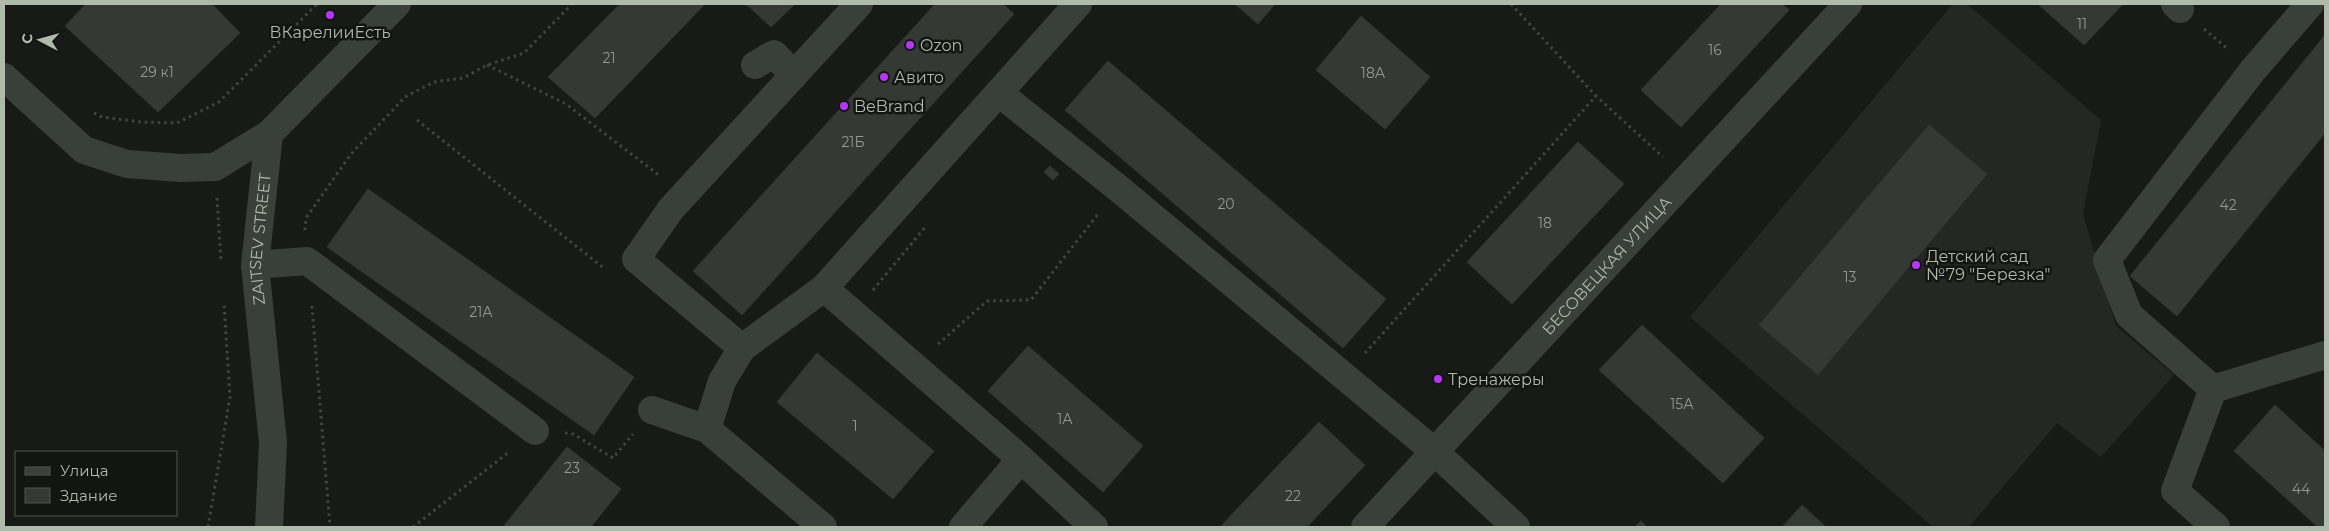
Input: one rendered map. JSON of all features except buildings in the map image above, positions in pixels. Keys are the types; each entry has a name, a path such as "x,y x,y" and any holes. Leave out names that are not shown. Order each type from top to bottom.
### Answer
{"street":[{"path":"742,348 636,260 661,207 794,75 859,4"},
{"path":"707,429 722,381 742,348 824,288 1078,4"},
{"name":"БЕСОВЕЦКАЯ УЛИЦА","path":"1365,527 1848,4"},
{"path":"2213,389 2129,315 2107,260 2253,70 2310,4"},
{"path":"4,77 84,150 127,164 180,168 215,167 269,134 384,8"},
{"path":"755,65 774,54 794,75"},
{"path":"999,93 1118,188 1436,452 1516,527"},
{"name":"ZAITSEV STREET","path":"269,134 255,265 273,443 269,527"},
{"path":"255,265 307,261 535,431"},
{"path":"824,288 1021,460 1094,527"},
{"path":"2213,389 2325,355"},
{"path":"2213,389 2175,491 2216,527"},
{"path":"652,410 707,429 823,527"},
{"path":"963,527 1021,460"}],"path":[{"path":"87,110 102,117 141,122 177,123 219,102 316,4"},
{"path":"330,527 307,261 306,218 351,154 405,97 434,82 464,78 487,65 524,54 572,4"},
{"path":"1511,4 1596,96 1687,178"},
{"path":"2178,6 2253,70"},
{"path":"487,65 566,104 662,177"},
{"path":"1344,376 1596,96"},
{"path":"417,120 612,274"},
{"path":"215,167 221,263"},
{"path":"937,346 987,301 1031,300 1118,188"},
{"path":"208,527 230,397 224,302"}],"shaded area":[{"name":"Детский сад №79 \"Березка\"","path":"1953,4 1967,4 2101,120 2083,214 2116,326 2174,375 2101,457 2057,423 1969,527 1933,527 1690,317"}],"place":[{"name":"ВКарелииЕсть","path":"330,15"},
{"name":"Ozon","path":"910,45"},
{"name":"Авито","path":"884,77"},
{"name":"BeBrand","path":"844,106"},
{"name":"Детский сад №79 \"Березка\"","path":"1916,265"},
{"name":"Тренажеры","path":"1438,379"}]}
